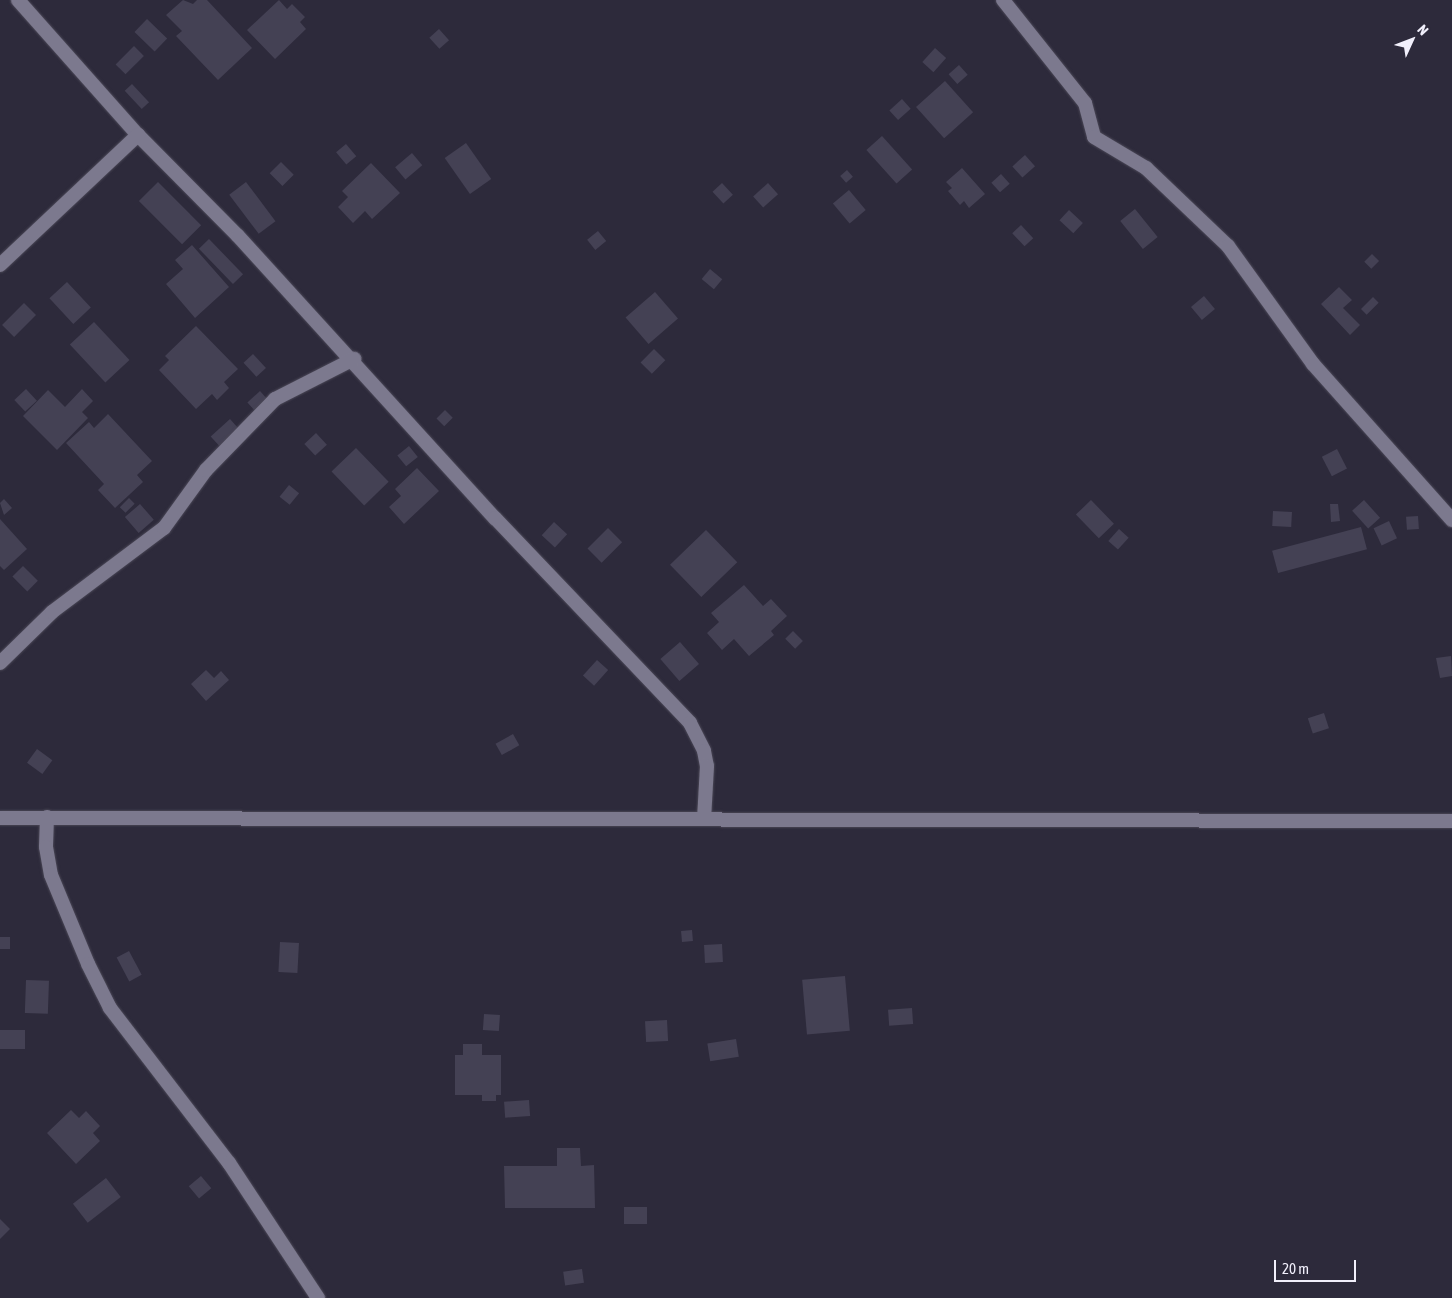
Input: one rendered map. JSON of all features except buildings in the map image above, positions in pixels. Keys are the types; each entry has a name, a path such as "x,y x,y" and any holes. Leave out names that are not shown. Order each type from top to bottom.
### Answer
{"street":[{"path":"18,0 138,135 354,359 495,518 690,723 704,751 707,766 704,819"},
{"path":"1003,0 1085,103 1094,137 1146,168 1228,246 1313,364 1452,520"},
{"path":"0,265 138,135"},
{"path":"0,663 52,612 136,552 164,528 206,470 275,399 354,359"},
{"path":"0,818 1452,821"},
{"path":"47,818 46,847 52,875 88,964 110,1008 229,1163 318,1298"}]}
